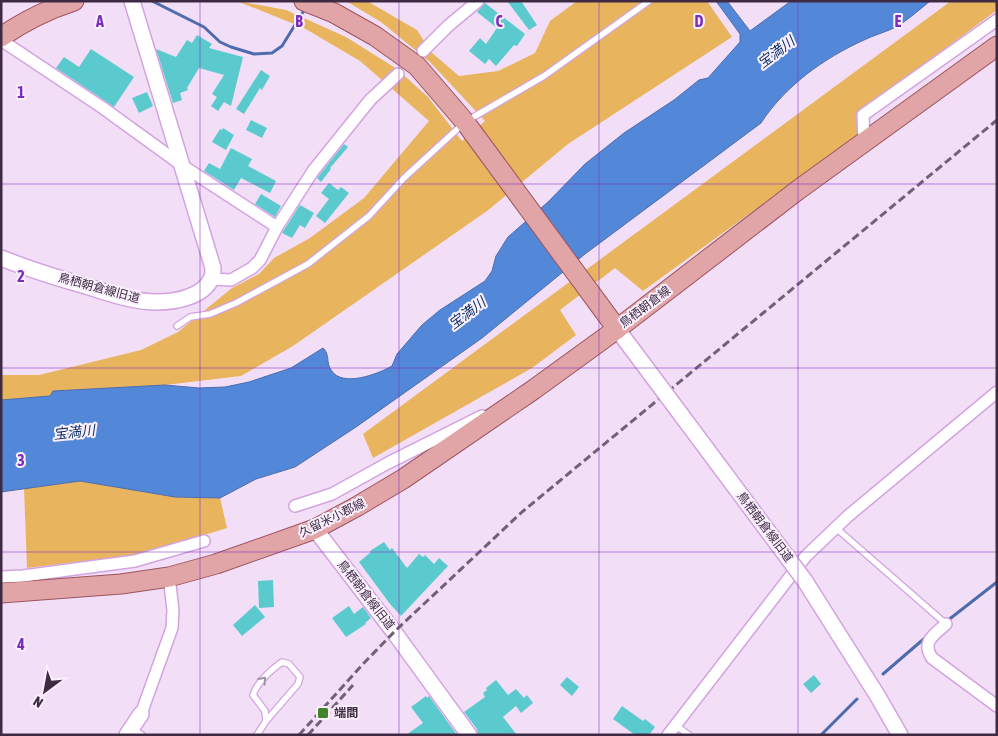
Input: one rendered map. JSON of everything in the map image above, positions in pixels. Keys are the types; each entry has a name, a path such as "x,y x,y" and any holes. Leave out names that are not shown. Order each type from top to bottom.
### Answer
{"main road":[{"path":"1,38 28,21 74,1"},
{"name":"鳥栖朝倉線","path":"304,1 334,13 375,36 417,66 468,126 617,329 798,190 997,46"},
{"name":"久留米小郡線","path":"1,593 121,584 169,577 216,564 315,529 403,479 533,390 617,329"}],"street":[{"path":"132,1 183,166 212,273 231,280 252,268 260,260 277,228 313,171 370,100 398,74"},
{"path":"422,51 478,1"},
{"path":"864,142 863,115 997,20"},
{"path":"1,38 183,166 277,228"},
{"name":"鳥栖朝倉線旧道","path":"1,258 30,270 118,296 156,302 172,301 193,296 203,289 212,273"},
{"name":"鳥栖朝倉線旧道","path":"617,329 805,581 877,694 900,735"},
{"path":"295,506 332,494 388,463 533,390"},
{"path":"668,735 806,556 856,510 997,392"},
{"name":"鳥栖朝倉線旧道","path":"315,529 394,632 469,735"},
{"path":"1,577 23,576 135,561 204,541"},
{"path":"134,733 172,628 173,610 169,577"},
{"path":"946,624 931,638 927,644 927,651 932,658 997,706"}],"lane":[{"path":"177,326 190,317 210,314 236,303 308,264 369,216 404,178 468,126 544,76 650,1"},
{"path":"836,528 946,624"},
{"path":"256,735 298,684 300,677 289,664 282,662 275,667 255,689 254,695 265,711 266,721"},
{"path":"675,725 689,735"}],"shaded area":[{"path":"237,1 286,10 346,37 397,69 428,97 462,141 485,121 430,62 381,22 346,1 367,1 417,30 431,52 459,76 498,71 535,53 550,21 577,1 707,1 732,37 568,144 487,211 293,346 241,376 165,385 54,391 50,396 1,400 1,375 39,375 141,350 178,332 232,288 259,274 274,258 310,238 364,198 429,121 360,61 304,28"},
{"path":"951,1 997,1 997,10 861,111 859,134 643,291 615,268 560,310 576,335 532,368 373,458 363,434"},
{"path":"80,481 175,497 220,498 227,528 143,554 27,568 24,488"}],"water":[{"name":"宝満川","path":"716,1 727,1 750,31 791,1 930,1 896,27 849,47 806,74 782,97 761,123 585,254 482,338 356,427 295,467 256,479 220,498 175,497 80,481 1,492 1,400 50,396 53,391 165,385 199,388 225,387 249,382 291,368 323,348 331,370 343,378 351,379 369,376 392,366 397,354 422,325 440,310 485,281 492,271 496,256 508,237 548,202 585,164 624,133 674,100 699,80 708,78 740,42 740,34"}],"building":[{"path":"507,1 521,1 537,25 529,30"},
{"path":"485,3 525,34 517,46 514,45 496,66 489,59 485,64 469,51 480,38 486,44 497,28 477,12"},
{"path":"197,35 212,44 209,48 243,57 231,106 224,102 218,111 211,106 217,97 212,94 224,75 199,68 187,88 188,90 180,93 182,100 173,103 156,49 176,57 187,40 192,43"},
{"path":"91,49 134,77 114,107 56,68 64,57 79,67"},
{"path":"261,70 270,76 244,114 236,109"},
{"path":"147,92 153,106 139,113 132,98"},
{"path":"251,120 267,128 262,138 246,130"},
{"path":"223,128 234,135 226,150 212,142 220,129 222,130"},
{"path":"344,144 348,147 321,182 317,178"},
{"path":"231,148 252,159 248,166 276,181 270,193 241,178 234,190 204,171 209,163 220,169"},
{"path":"329,183 338,190 341,187 349,193 325,223 316,216 329,199 321,193"},
{"path":"261,194 281,206 275,217 255,204"},
{"path":"300,205 314,213 305,228 300,225 292,238 282,233"},
{"path":"384,542 390,550 392,548 407,568 419,554 423,557 425,555 434,564 439,558 448,566 401,616 359,562 370,551"},
{"path":"273,580 274,607 259,608 258,581"},
{"path":"255,605 265,617 242,636 233,625"},
{"path":"349,606 354,614 363,607 371,618 366,624 346,637 332,618"},
{"path":"814,675 821,684 811,693 803,684"},
{"path":"567,677 579,687 572,696 560,685"},
{"path":"496,680 508,695 516,689 524,698 527,695 533,703 521,713 516,706 503,717 517,735 478,735 477,729 464,712 485,697 483,693 487,690 486,688"},
{"path":"426,696 427,698 429,696 457,735 406,735 423,723 411,707"},
{"path":"622,706 655,727 649,735 635,735 613,719"}],"waterway":[{"path":"152,1 204,27 220,42 254,54 272,53 282,46 303,12"},
{"path":"947,621 997,582"},
{"path":"883,674 926,637"},
{"path":"821,735 857,699"}],"railway":[{"path":"299,735 394,632 522,512 997,120"},
{"path":"308,735 353,685"}],"place":[{"name":"端間","path":"323,713"}]}
